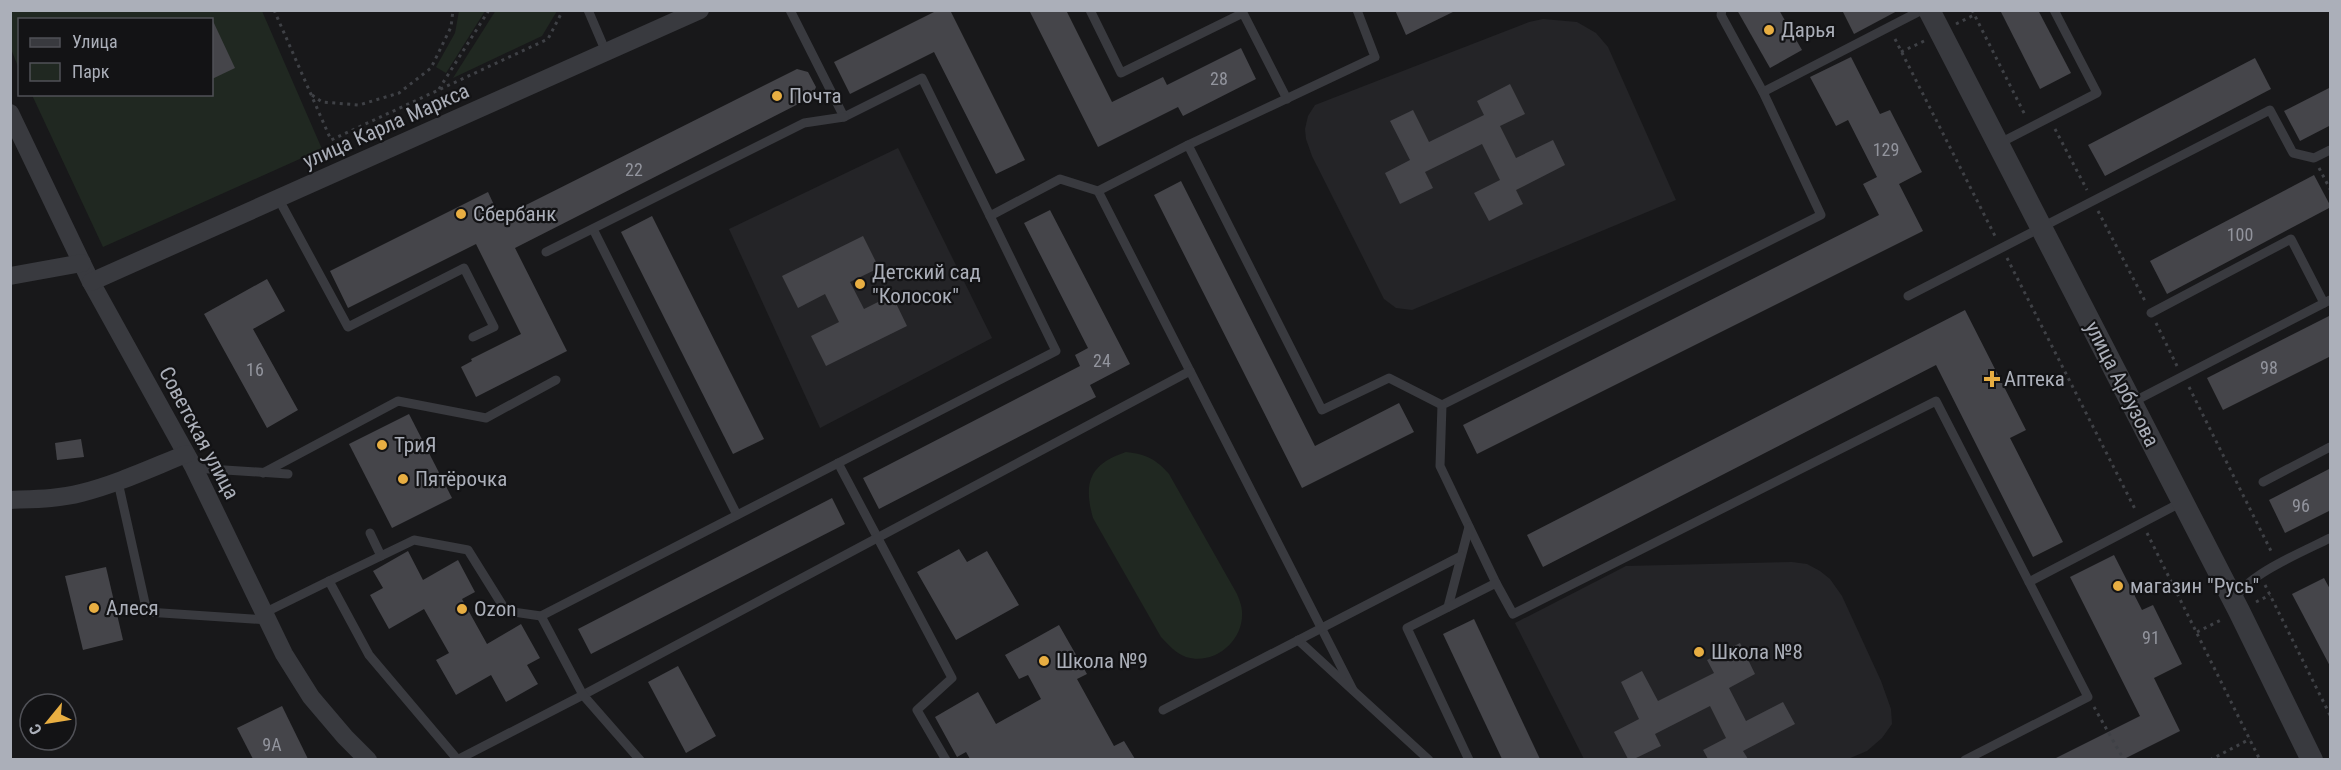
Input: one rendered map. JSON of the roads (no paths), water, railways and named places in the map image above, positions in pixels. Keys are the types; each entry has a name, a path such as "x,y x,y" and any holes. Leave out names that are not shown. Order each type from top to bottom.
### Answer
{"street":[{"name":"улица Карла Маркса","path":"91,282 700,10"},
{"name":"улица Арбузова","path":"1929,10 2222,578 2312,759"},
{"name":"Советская улица","path":"10,113 91,282 190,461 284,654 311,697 368,759"},
{"path":"10,276 82,262"},
{"path":"10,500 78,494 190,461"}],"lane":[{"path":"588,10 606,52"},
{"path":"790,10 844,117"},
{"path":"1090,10 1121,73 1243,13 1287,99"},
{"path":"990,216 1060,179 1098,191 1375,57 1357,10"},
{"path":"1442,405 1821,215 1763,92 1721,15 1722,10"},
{"path":"1763,92 1922,10"},
{"path":"1998,144 2097,93 2054,10"},
{"path":"118,482 147,612 266,616 329,581 414,540 468,549 506,611 541,616 1056,351 922,78 844,117 804,123 546,252"},
{"path":"1908,296 2270,110 2293,153 2314,158 2331,150"},
{"path":"1188,146 1322,410 1389,378 1442,405"},
{"path":"1098,191 1353,690"},
{"path":"278,198 348,327 464,268 494,327 473,337"},
{"path":"593,229 736,515"},
{"path":"2131,403 2327,301 2291,239 2151,313"},
{"path":"329,581 369,655 457,759 582,695 1190,371"},
{"path":"263,473 398,401 486,418 556,380"},
{"path":"1442,405 1440,466 1496,583 1514,614 1936,401 2088,698 1965,759"},
{"path":"2263,483 2331,447"},
{"path":"190,461 263,473 288,474"},
{"path":"838,463 952,678 917,710 946,759"},
{"path":"2029,582 2182,502"},
{"path":"1448,607 1469,527"},
{"path":"370,533 381,556"},
{"path":"2222,578 2239,582 2258,576 2331,538"},
{"path":"1162,710 1461,556"},
{"path":"2234,603 2242,589 2258,576"},
{"path":"1469,759 1407,628 1496,583"},
{"path":"541,616 582,695 640,759"},
{"path":"1298,640 1429,759"}],"place":[{"name":"Дарья","path":"1769,30"},
{"name":"Почта","path":"777,96"},
{"name":"Сбербанк","path":"461,214"},
{"name":"Детский сад \"Колосок\"","path":"860,284"},
{"name":"Аптека","path":"1992,379"},
{"name":"ТриЯ","path":"382,445"},
{"name":"Пятёрочка","path":"403,479"},
{"name":"магазин \"Русь\"","path":"2118,586"},
{"name":"Алеся","path":"94,608"},
{"name":"Ozon","path":"462,609"},
{"name":"Школа №8","path":"1699,652"},
{"name":"Школа №9","path":"1044,661"}]}
